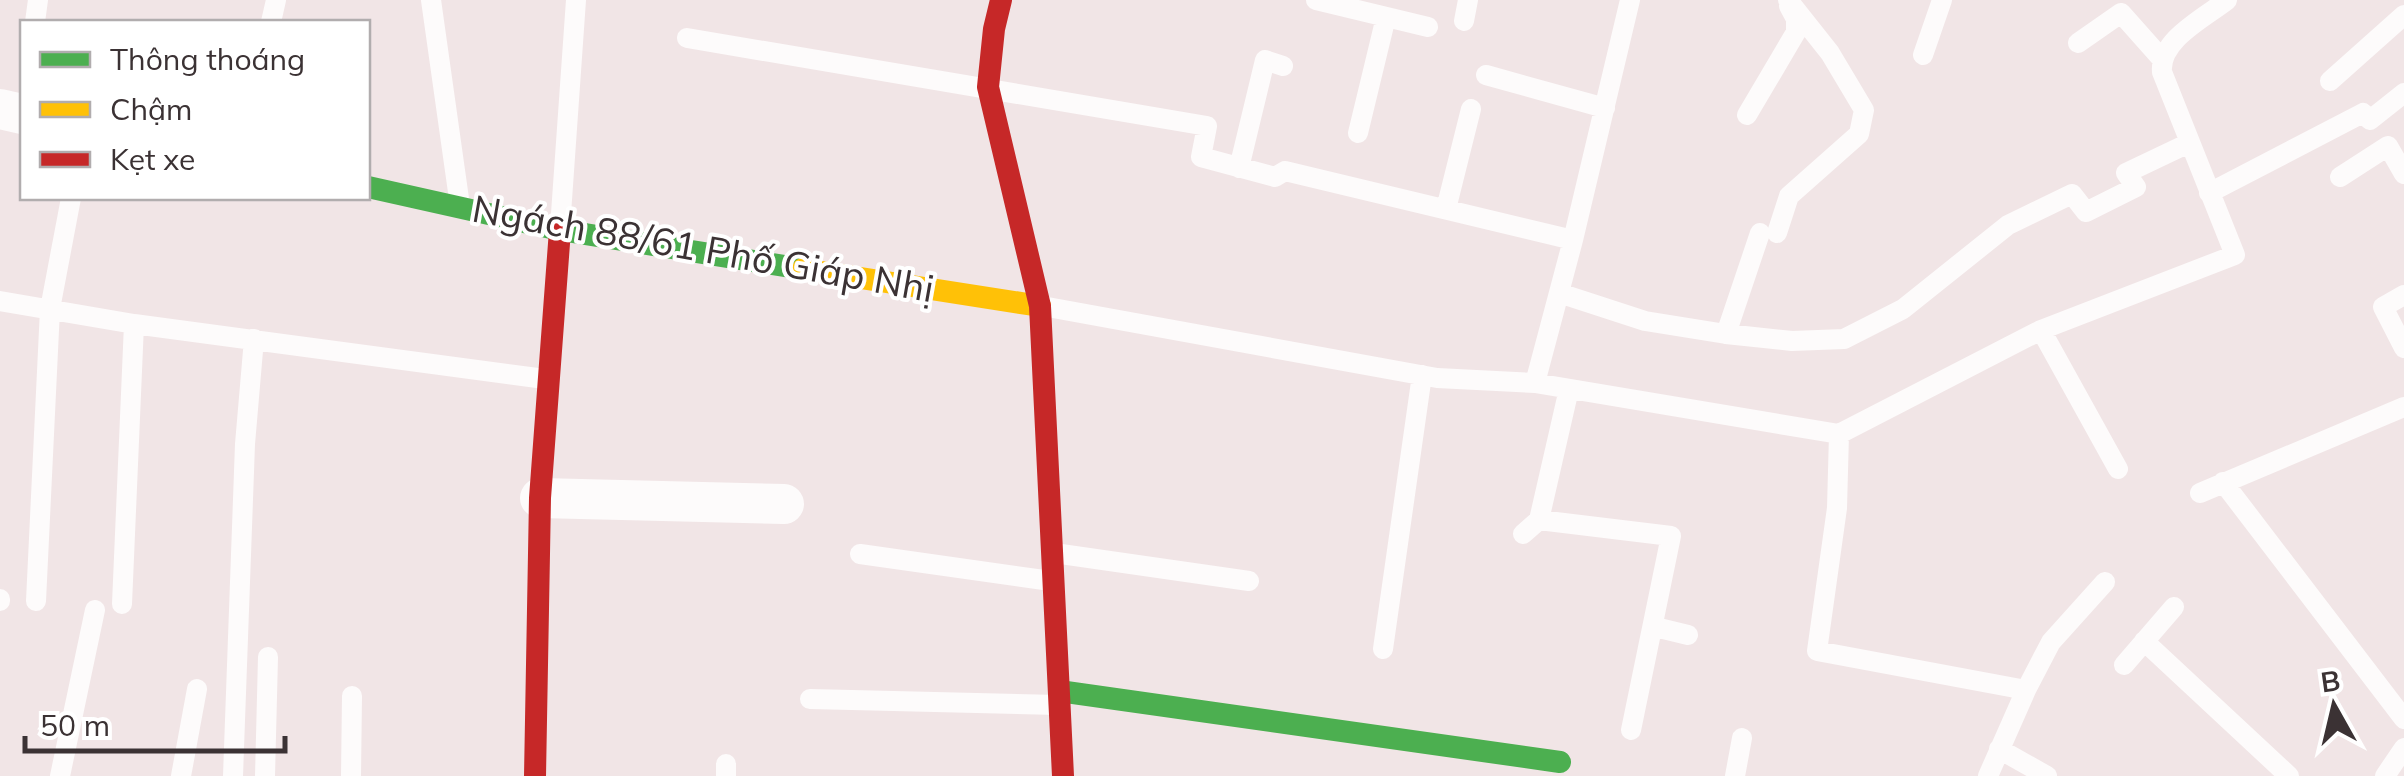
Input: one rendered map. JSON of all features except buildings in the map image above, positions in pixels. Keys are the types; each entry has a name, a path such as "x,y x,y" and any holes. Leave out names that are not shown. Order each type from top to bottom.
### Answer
{"street":[{"path":"1001,0 988,87 1040,306 1063,776"},
{"name":"Ngách 88/61 Phố Giáp Nhị","path":"370,187 560,230 1040,306"},
{"path":"535,776 540,498 560,230"},
{"path":"540,498 784,504"},
{"path":"1059,698 1560,762"}],"lane":[{"path":"431,0 460,208"},
{"path":"560,230 576,0"},
{"path":"1316,0 1428,28"},
{"path":"1535,383 1574,240 1630,0"},
{"path":"1747,115 1796,32 1796,19 1786,0"},
{"path":"1726,334 1789,196 1859,134 1864,110 1830,53 1786,0"},
{"path":"1923,55 1942,0"},
{"path":"1040,306 1422,375 1535,383 1839,434 2041,330 2236,255 2189,144 2162,72 2161,58 2169,46 2227,0"},
{"path":"2078,43 2121,14 2161,58"},
{"path":"2330,81 2404,16"},
{"path":"1358,133 1386,17"},
{"path":"687,38 1207,126 1200,157 1275,178 1285,171 1574,240"},
{"path":"1239,168 1265,60 1283,66"},
{"path":"1486,75 1606,108"},
{"path":"2209,193 2363,113 2370,120 2404,94"},
{"path":"1446,209 1471,110"},
{"path":"1559,293 1645,321 1726,334 1792,341 1844,338 1903,309 2008,225 2072,194 2086,212 2136,187 2126,172 2189,144"},
{"path":"2340,177 2388,146 2404,174"},
{"path":"36,600 50,309 71,200"},
{"path":"2404,295 2383,307 2404,348"},
{"path":"0,300 134,324 546,380"},
{"path":"122,604 134,324"},
{"path":"2041,330 2118,469"},
{"path":"233,776 245,444 254,339"},
{"path":"1384,649 1422,375"},
{"path":"1569,389 1531,527 1670,536 1632,730"},
{"path":"2200,494 2404,407"},
{"path":"1839,434 1837,508 1817,652 2026,690"},
{"path":"2223,482 2404,719"},
{"path":"1052,552 1249,581"},
{"path":"860,554 1053,582"},
{"path":"1988,776 2052,642 2104,582"},
{"path":"2124,664 2174,607"},
{"path":"60,776 95,610"},
{"path":"1654,628 1688,636"},
{"path":"2144,642 2289,776"},
{"path":"265,776 268,657"},
{"path":"182,776 197,688"},
{"path":"350,776 352,696"},
{"path":"810,699 1059,698"},
{"path":"1736,776 1742,738"},
{"path":"2385,776 2404,748"},
{"path":"1999,749 2047,776"}],"traffic: fast":[{"path":"370,187 560,230 803,269"},
{"path":"1059,691 1560,762"}],"traffic: slow":[{"path":"803,269 1040,306"}],"traffic: jam":[{"path":"1001,0 988,87 1040,306 1063,776"},
{"path":"535,776 540,498 560,230"}]}
